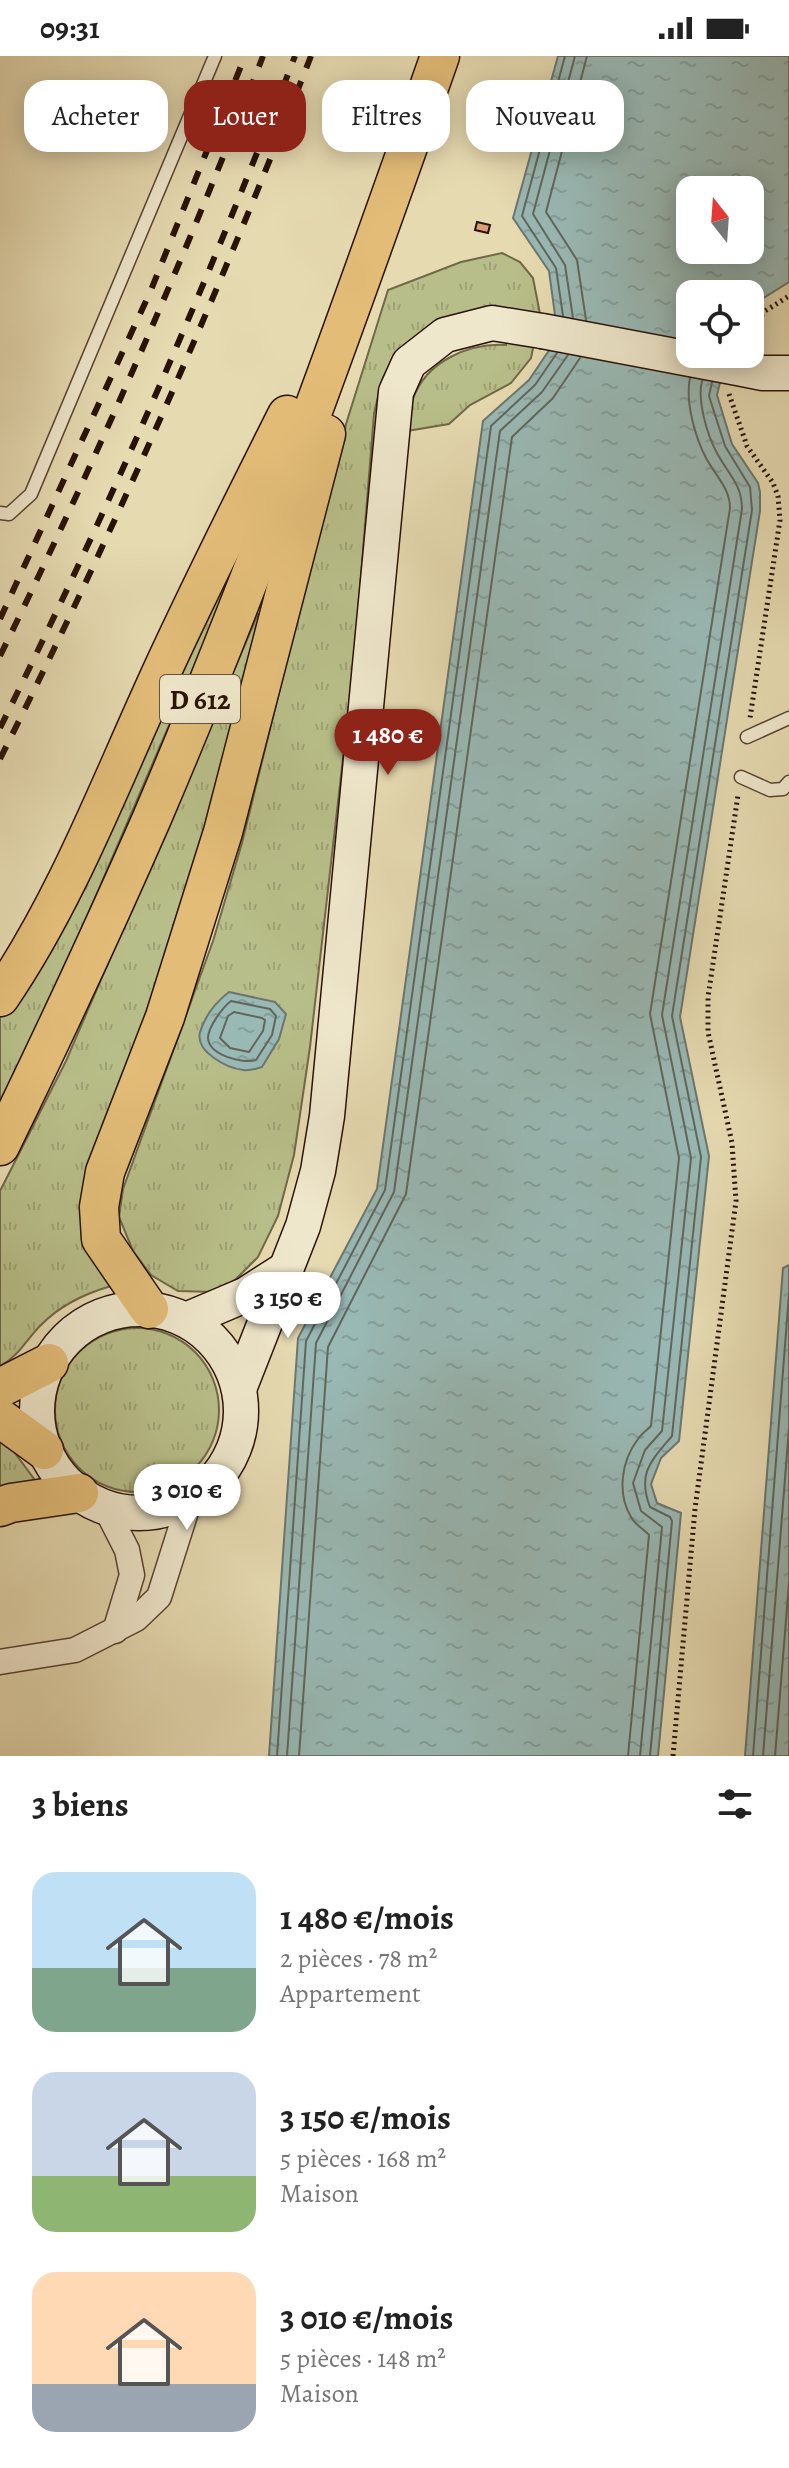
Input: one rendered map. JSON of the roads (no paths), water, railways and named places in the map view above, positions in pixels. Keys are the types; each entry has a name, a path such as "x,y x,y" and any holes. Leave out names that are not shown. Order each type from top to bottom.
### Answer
{"main road":[{"name":"D 612","path":"0,1146 94,949 153,816 244,590 375,241 440,56"},
{"path":"0,997 44,927 191,607 375,241"},
{"path":"149,1309 101,1239 99,1207 105,1172 165,1017 223,832 375,241"},
{"path":"0,1388 49,1363"},
{"path":"0,1418 44,1450"},
{"path":"0,1507 11,1503 92,1500"}],"street":[{"path":"239,1389 303,1226 318,1171 327,1116 396,392 409,363 445,335 492,323 763,377"},
{"path":"186,1320 245,1295 284,1270"},
{"path":"92,1500 127,1512 170,1508 207,1487 232,1452 240,1420 239,1389 232,1367 220,1348 186,1320 149,1309 125,1310 101,1316 80,1327 62,1343 40,1384 38,1429 44,1450 59,1474 92,1500 127,1550 132,1575 115,1631"},
{"path":"0,1662 75,1650 136,1619 159,1597 190,1499"}],"lane":[{"path":"0,513 9,514 31,494 215,56"},
{"path":"747,737 789,718"},
{"path":"741,777 770,790 783,789 789,782"}],"water":[{"path":"558,56 789,56 789,282 764,298 764,280 676,280 676,368 724,368 717,395 732,444 758,483 760,511 680,1017 709,1156 679,1441 661,1458 651,1484 657,1503 681,1513 658,1756 269,1756 298,1338 377,1189 483,421 529,380 558,337 549,271 513,218 531,152 624,152 624,80 551,80"},
{"path":"229,992 275,1002 286,1014 279,1039 262,1067 236,1069 214,1058 202,1046 200,1032 205,1020"},
{"path":"789,1265 789,1756 745,1756 783,1268"}],"railway":[{"path":"0,619 151,290 245,56"},
{"path":"0,656 138,359 263,56"},
{"path":"0,728 80,562 155,395 227,227 295,56"},
{"path":"0,759 164,411 311,56"}]}
